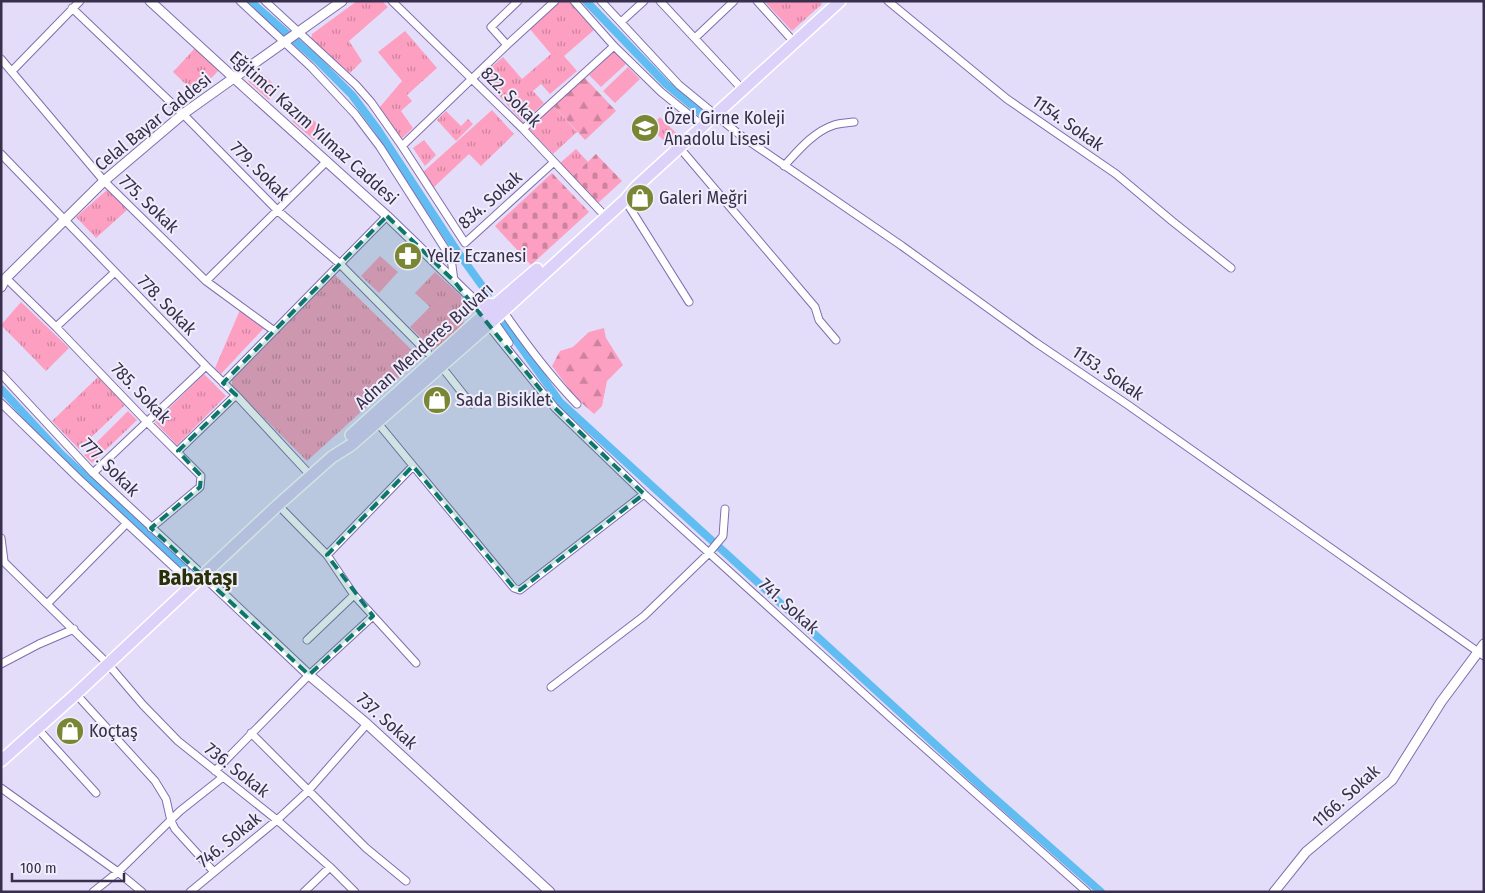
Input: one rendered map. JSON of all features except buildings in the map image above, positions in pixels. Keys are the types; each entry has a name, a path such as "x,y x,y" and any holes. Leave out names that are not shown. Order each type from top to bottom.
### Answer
{"main road":[{"name":"Adnan Menderes Bulvarı","path":"332,457 345,440 487,319 716,115 833,3"},
{"name":"Adnan Menderes Bulvarı","path":"604,215 625,200 636,187"},
{"path":"476,301 499,308"},
{"name":"Adnan Menderes Bulvarı","path":"1,760 76,694 278,505 332,457 351,445 441,366 487,319"}],"street":[{"path":"12,70 80,1"},
{"name":"Eğitimci Kazım Yılmaz Caddesi","path":"150,1 387,216 476,301 487,319"},
{"path":"240,1 311,67 355,114 380,146 451,258 454,281"},
{"path":"265,1 361,91 402,146 506,45 555,1"},
{"name":"Celal Bayar Caddesi","path":"4,283 104,181 183,114 342,1"},
{"name":"822. Sokak","path":"392,1 523,129 604,215"},
{"path":"506,45 491,27 518,1"},
{"path":"574,1 614,46 661,92 703,126"},
{"name":"1153. Sokak","path":"600,1 679,85 740,135 902,246 1035,342 1482,651"},
{"path":"621,22 644,1"},
{"path":"660,1 742,90"},
{"path":"695,38 734,1"},
{"path":"757,1 794,42"},
{"name":"1154. Sokak","path":"888,1 1007,99 1116,174 1231,268"},
{"name":"779. Sokak","path":"72,8 183,114 278,211 340,263 428,353"},
{"path":"523,129 614,46"},
{"name":"775. Sokak","path":"1,60 12,70 104,181 206,281 274,330"},
{"path":"784,166 804,145 818,134 833,125 854,122"},
{"name":"834. Sokak","path":"402,146 465,243 554,162"},
{"path":"679,147 816,307 819,320 836,340"},
{"name":"778. Sokak","path":"1,154 236,395 311,476"},
{"path":"206,281 327,161"},
{"path":"625,200 689,302"},
{"path":"223,383 387,216"},
{"path":"56,327 115,272"},
{"name":"Eğitimci Kazım Yılmaz Caddesi","path":"454,281 487,319"},
{"name":"785. Sokak","path":"4,283 56,327 201,476 200,487 151,528"},
{"path":"499,308 557,384 577,404"},
{"name":"741. Sokak","path":"487,319 556,408 644,494 708,554 1088,892"},
{"path":"93,473 206,366"},
{"path":"441,366 470,404"},
{"name":"777. Sokak","path":"1,374 93,473 203,575"},
{"path":"178,451 236,395"},
{"path":"1,403 126,524 193,585"},
{"path":"377,422 514,588 520,590 644,494"},
{"path":"327,555 413,466"},
{"path":"278,505 327,555 354,595 416,663"},
{"path":"551,687 644,616 708,554 724,536 725,509"},
{"path":"48,603 126,524"},
{"path":"1,538 3,560 108,664"},
{"name":"737. Sokak","path":"203,575 309,675 368,724 550,892"},
{"path":"307,640 354,595"},
{"path":"215,771 309,675 373,616"},
{"path":"1,664 39,644 74,630"},
{"name":"1166. Sokak","path":"1274,892 1306,852 1392,780 1441,702 1482,651"},
{"name":"736. Sokak","path":"108,664 143,705 178,741 277,820 355,892"},
{"path":"76,694 155,781 166,799 171,821 175,829 214,872"},
{"name":"746. Sokak","path":"190,892 277,820 308,791 368,724"},
{"path":"37,728 96,793"},
{"path":"251,734 366,848 406,881"},
{"path":"93,892 118,872 180,811 223,777"},
{"path":"1,788 118,872 142,892"},
{"path":"304,892 330,867"}],"highlighted area":[{"path":"387,216 454,281 555,408 644,494 520,590 514,588 413,466 327,555 373,616 309,675 151,528 200,487 201,476 178,451 236,395 223,383"}],"green space":[{"path":"357,1 382,1 388,7 349,41 362,61 350,73 311,40 312,34"},
{"path":"560,1 569,1 594,30 564,56 577,71 550,94 541,84 533,91 544,103 523,122 481,76 503,57 522,79 551,54 529,28"},
{"path":"764,1 820,1 822,4 792,31"},
{"path":"405,31 437,68 407,95 412,101 401,111 413,128 401,139 379,108 402,81 378,52"},
{"path":"195,48 219,70 196,94 173,72"},
{"path":"614,51 626,64 601,87 589,75"},
{"path":"628,67 640,79 615,103 603,91"},
{"path":"258,70 279,89 269,100 248,81"},
{"path":"584,77 616,111 585,140 553,105"},
{"path":"553,105 577,132 553,154 528,128"},
{"path":"302,110 323,129 314,140 292,121"},
{"path":"492,110 514,134 481,166 469,154 433,188 423,172"},
{"path":"446,111 461,126 468,119 473,124 456,141 437,120"},
{"path":"660,117 676,133 666,143 650,127"},
{"path":"424,140 436,155 425,166 413,148"},
{"path":"576,149 588,162 571,178 559,164"},
{"path":"596,154 622,181 597,204 571,178"},
{"path":"552,173 589,212 531,265 495,226"},
{"path":"108,189 127,210 96,238 76,217"},
{"path":"380,256 398,272 379,293 361,276"},
{"path":"435,272 461,296 464,326 433,350 410,327 430,307 415,293"},
{"path":"334,274 420,358 307,461 232,386 232,377"},
{"path":"21,302 69,348 46,371 1,325"},
{"path":"240,310 264,328 221,374 215,368"},
{"path":"604,328 606,338 623,365 607,381 602,406 594,414 575,397 552,366 560,351 573,347 589,332"},
{"path":"204,374 226,396 177,445 155,422"},
{"path":"98,377 125,405 79,449 52,421"},
{"path":"128,411 137,420 92,463 84,455"}],"waterway":[{"path":"250,1 317,60 352,95 378,130 457,251 488,294"},
{"path":"586,1 666,84 701,113"},
{"path":"505,325 560,402 983,788 1101,892"},
{"path":"1,389 61,454 186,569"}],"place":[{"name":"Özel Girne Koleji Anadolu Lisesi","path":"645,128"},
{"name":"Galeri Meğri","path":"640,198"},
{"name":"Yeliz Eczanesi","path":"408,256"},
{"name":"Sada Bisiklet","path":"437,400"},
{"name":"Koçtaş","path":"70,731"}],"district":[{"name":"Babataşı","path":"198,577"}]}
